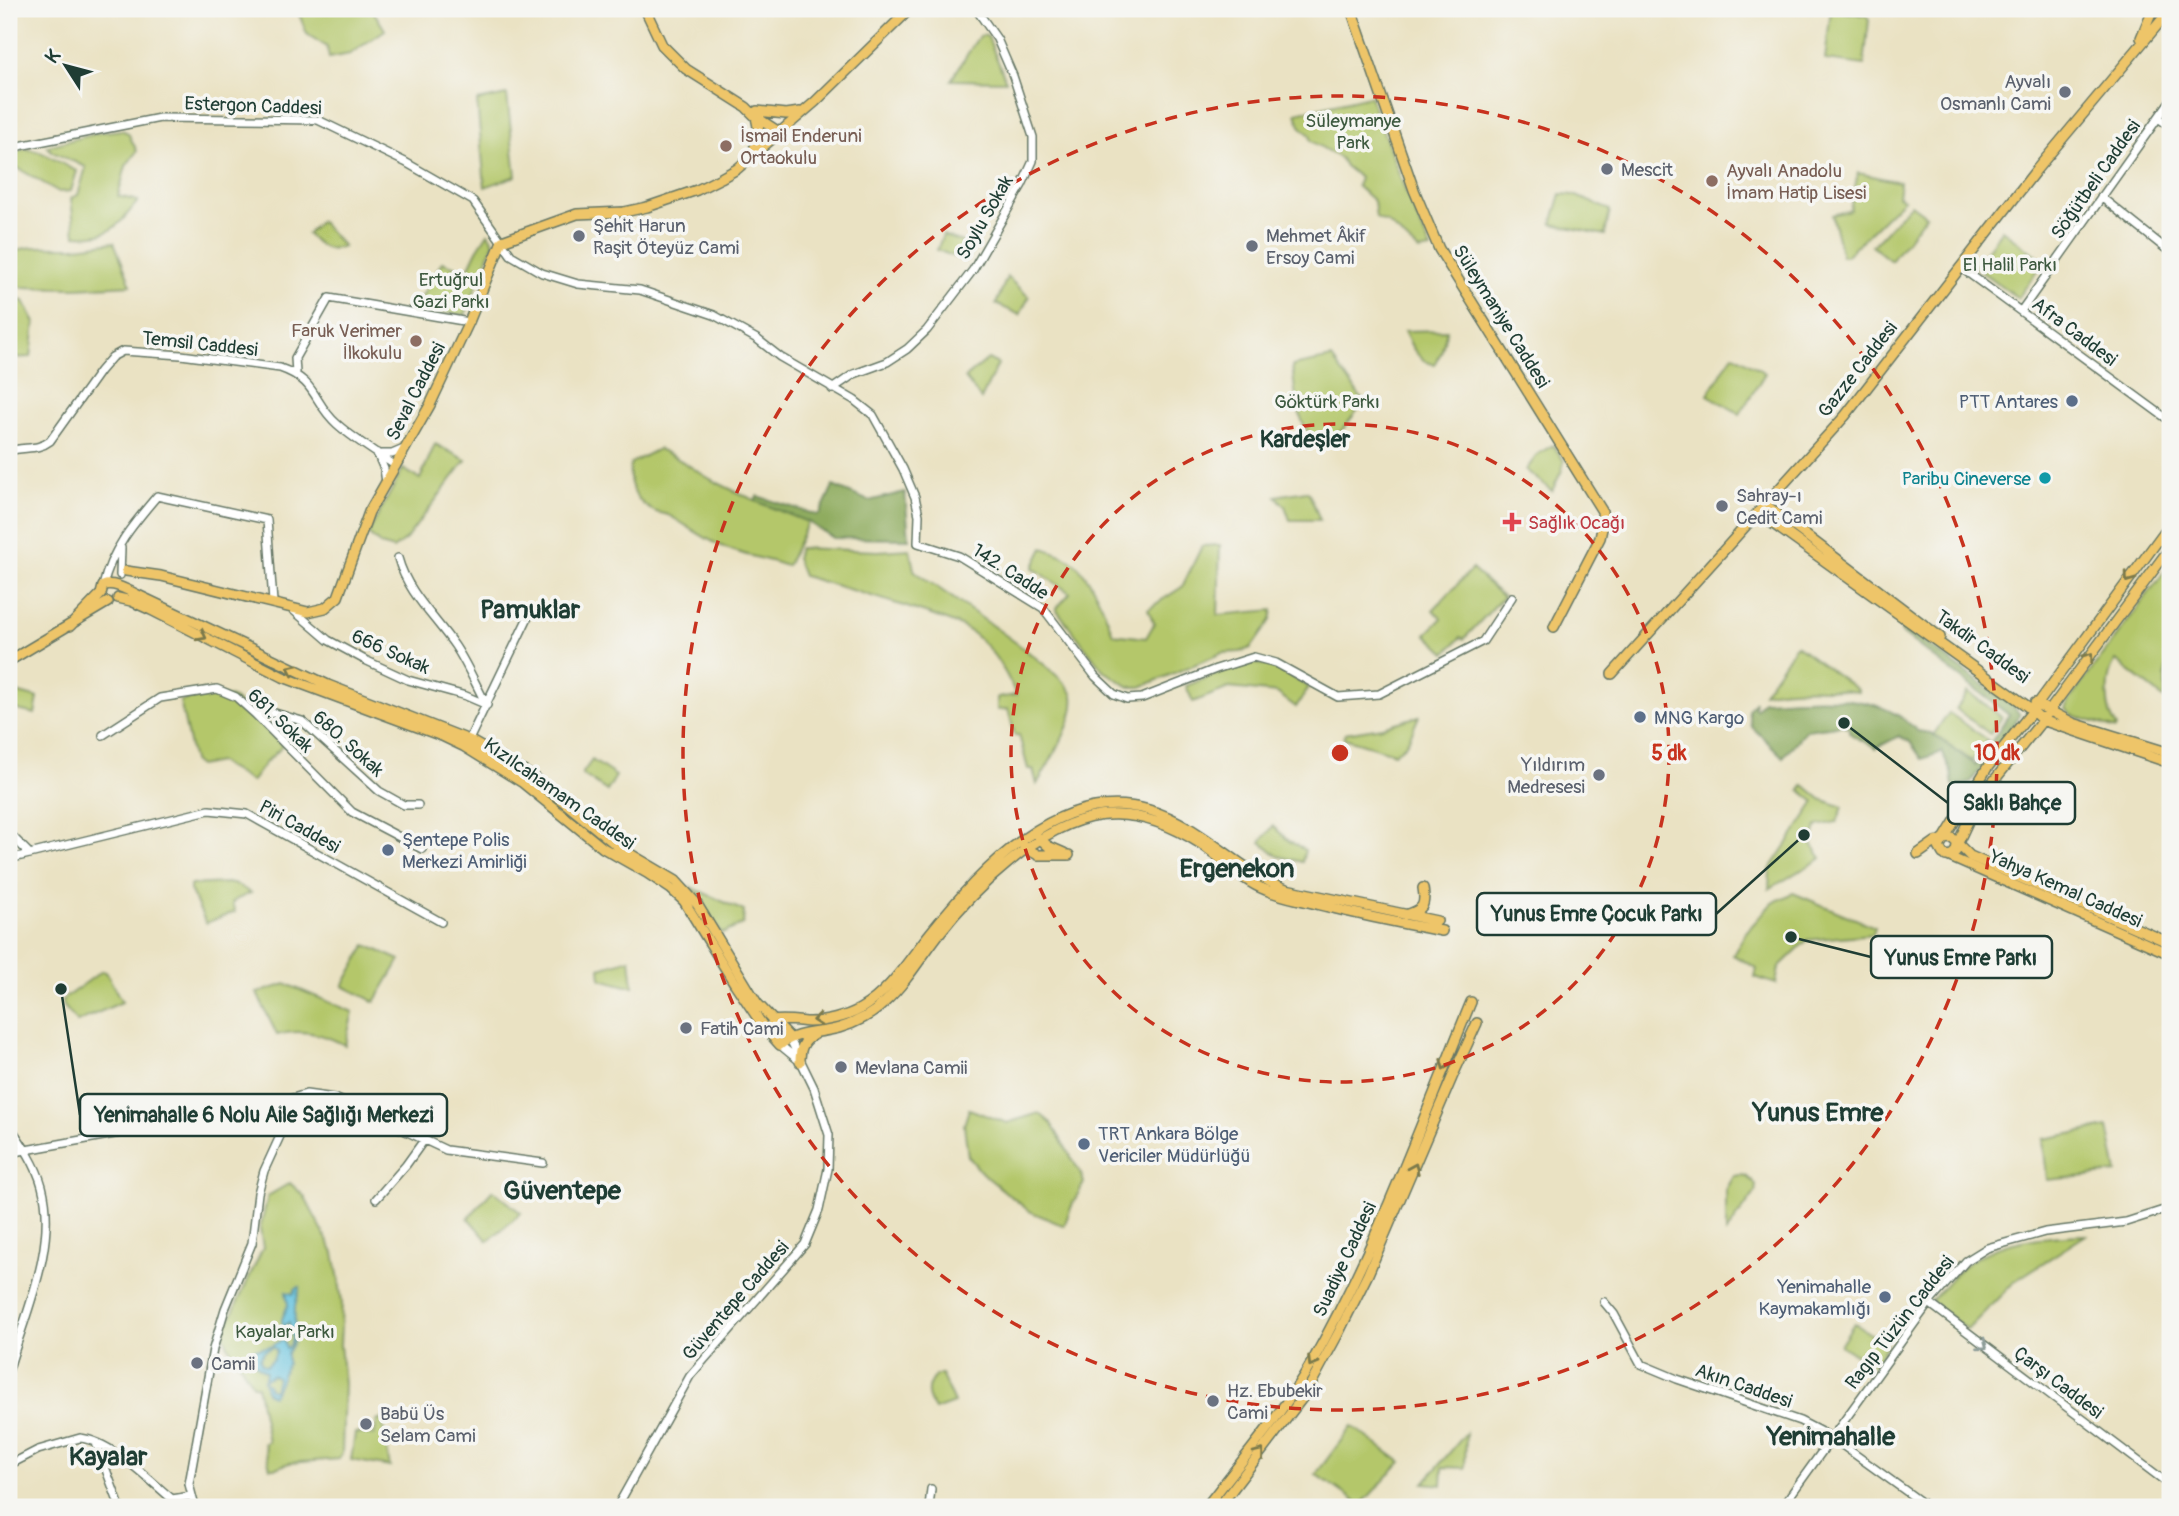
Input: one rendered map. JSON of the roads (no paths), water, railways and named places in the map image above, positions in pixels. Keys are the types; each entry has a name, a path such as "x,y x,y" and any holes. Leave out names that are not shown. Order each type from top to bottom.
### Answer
{"main road":[{"path":"645,9 662,45 686,69 781,130"},
{"path":"502,241 578,214 624,212 647,207 697,190 721,178 746,161 803,112 910,9"},
{"name":"Süleymaniye Caddesi","path":"1351,9 1414,190 1439,249 1602,511 1600,538 1554,627"},
{"name":"Gazze Caddesi","path":"2116,73 2140,34 2148,9"},
{"name":"Gazze Caddesi","path":"2116,73 2144,33 2153,9"},
{"name":"Gazze Caddesi","path":"1612,674 1845,415 2037,169 2170,9"},
{"path":"756,114 803,112"},
{"path":"746,161 760,136 756,114"},
{"name":"Seval Caddesi","path":"123,573 135,568 144,569 161,576 309,612 325,608 338,597 369,512 430,405 469,322 502,241"},
{"name":"Takdir Caddesi","path":"1758,513 2026,706 2031,713 2037,704 2030,702 1987,671 1766,505"},
{"path":"2170,523 2037,704 2045,716 2170,764"},
{"path":"2170,548 2045,716 1984,793 1955,853 1945,855 1940,850 1942,840 1987,768 2031,713 2045,716 2073,723 2170,753"},
{"path":"9,661 70,626 110,592 123,573"},
{"name":"Kızılcahamam Caddesi","path":"110,592 284,677 467,744 532,776 620,848 676,881 697,904 757,1003 789,1037"},
{"name":"Kızılcahamam Caddesi","path":"467,744 523,783 603,848 647,873 684,901 763,1026 780,1045"},
{"path":"780,1045 789,1037 841,1028 886,1002 930,933 982,874 1023,845 1037,836 1076,811 1120,810 1150,810 1199,834 1269,883 1440,926 1361,916 1278,894 1254,884 1202,845 1173,829 1120,810 1074,821 1037,836"},
{"path":"1057,851 1053,841 1060,828"},
{"path":"1007,863 1038,855 1069,855 1057,851 1037,836"},
{"path":"1942,840 1952,838 1957,845"},
{"name":"Yahya Kemal Caddesi","path":"1942,840 1918,853 1934,852 1945,855 2170,954"},
{"path":"763,1026 775,1020 813,1022 836,1018 858,1011 881,995 1023,845"},
{"path":"1023,845 1038,855"},
{"name":"Yahya Kemal Caddesi","path":"1957,845 1970,856 2170,943"},
{"path":"1253,873 1254,884"},
{"path":"1404,916 1422,908 1426,901 1423,888"},
{"name":"Suadiye Caddesi","path":"1206,1507 1279,1412 1329,1331 1364,1262 1471,1002"},
{"name":"Suadiye Caddesi","path":"1219,1507 1306,1393 1338,1334 1368,1274 1477,1023"},
{"path":"800,1062 803,1043 817,1033"}],"street":[{"name":"Soylu Sokak","path":"832,389 854,374 887,362 907,349 927,330 973,270 1033,161 1033,137 1013,76 997,39 976,9"},
{"name":"Söğütbeli Caddesi","path":"2021,311 2170,101"},
{"name":"Estergon Caddesi","path":"9,148 160,118 318,120 405,162 473,201 502,241"},
{"path":"2158,118 2170,127"},
{"path":"2101,197 2170,252"},
{"name":"142. Cadde","path":"502,241 511,255 542,273 578,284 640,290 713,315 757,339 780,357 854,400 873,415 903,469 915,497 919,515 918,543 959,556 1043,608 1096,676 1114,694 1127,699 1142,698 1254,657 1276,663 1338,697 1379,694 1483,641 1512,597"},
{"name":"Afra Caddesi","path":"1960,267 2170,421"},
{"path":"396,466 327,414 306,381 296,373 295,358 329,298 469,322"},
{"name":"Temsil Caddesi","path":"9,451 37,448 50,440 100,371 112,357 123,351 280,368 296,373"},
{"path":"377,453 392,454 407,448"},
{"path":"377,453 386,483"},
{"path":"110,592 107,571 130,528 157,496 267,520 273,602"},
{"path":"121,544 123,573"},
{"path":"398,558 416,596 454,646 487,705"},
{"name":"666 Sokak","path":"292,609 328,640 365,660 408,680 466,696 487,705"},
{"path":"467,744 532,609"},
{"name":"681. Sokak","path":"103,735 160,698 217,689 236,696 352,811 422,849"},
{"name":"680. Sokak","path":"256,715 275,713 303,721 379,792 404,805 418,805"},
{"name":"Piri Caddesi","path":"9,859 209,810 247,814 441,922"},
{"path":"9,833 30,854"},
{"name":"Güventepe Caddesi","path":"617,1507 690,1376 805,1244 819,1210 828,1169 829,1135 814,1088 789,1037"},
{"path":"780,1045 800,1062"},
{"path":"9,1153 148,1128 209,1124 306,1094 335,1098 446,1150 543,1163"},
{"path":"195,1507 189,1484 213,1349 225,1308 252,1243 258,1193 264,1171 298,1097"},
{"path":"9,1125 27,1150 42,1187 45,1218 44,1251 37,1281 13,1340 9,1369"},
{"path":"376,1199 407,1165 424,1140"},
{"name":"Ragıp Tüzün Caddesi","path":"1782,1507 1929,1303 1962,1264 1987,1248 2045,1232 2126,1222 2170,1208"},
{"name":"Akın Caddesi","path":"1604,1301 1641,1364 1678,1380 1783,1414 1831,1437 1928,1507"},
{"name":"Çarşı Caddesi","path":"1929,1303 2170,1485"},
{"path":"9,1465 38,1450 80,1438 119,1455 172,1499 191,1496"},
{"path":"96,1443 120,1507"},
{"path":"929,1507 931,1489"}],"water":[{"path":"300,1287 295,1306 294,1340 287,1353 287,1364 272,1395 266,1392 264,1381 269,1389 274,1390 277,1377 272,1375 264,1380 266,1372 246,1353 271,1346 260,1358 261,1363 266,1366 277,1350 273,1345 282,1340 286,1348 289,1346 292,1338 289,1322 285,1325 287,1337 283,1338 282,1319 288,1305 286,1292 293,1294 296,1288"}],"place":[{"name":"Ayvalı Osmanlı Cami","path":"2065,92"},
{"name":"İsmail Enderuni Ortaokulu","path":"726,146"},
{"name":"Mescit","path":"1607,169"},
{"name":"Ayvalı Anadolu İmam Hatip Lisesi","path":"1712,181"},
{"name":"Şehit Harun Raşit Öteyüz Cami","path":"579,236"},
{"name":"Mehmet Âkif Ersoy Cami","path":"1252,246"},
{"name":"Faruk Verimer İlkokulu","path":"416,341"},
{"name":"PTT Antares","path":"2072,401"},
{"name":"Paribu Cineverse","path":"2045,478"},
{"name":"Sahray-ı Cedit Cami","path":"1722,506"},
{"name":"Sağlık Ocağı","path":"1512,522"},
{"name":"MNG Kargo","path":"1640,717"},
{"name":"Saklı Bahçe","path":"1844,723"},
{"name":"Yıldırım Medresesi","path":"1599,775"},
{"name":"Yunus Emre Çocuk Parkı","path":"1804,835"},
{"name":"Şentepe Polis Merkezi Amirliği","path":"388,850"},
{"name":"Yunus Emre Parkı","path":"1791,937"},
{"name":"Yenimahalle 6 Nolu Aile Sağlığı Merkezi","path":"61,989"},
{"name":"Fatih Cami","path":"686,1028"},
{"name":"Mevlana Camii","path":"841,1067"},
{"name":"TRT Ankara Bölge Vericiler Müdürlüğü","path":"1084,1144"},
{"name":"Yenimahalle Kaymakamlığı","path":"1885,1297"},
{"name":"Camii","path":"197,1363"},
{"name":"Hz. Ebubekir Cami","path":"1213,1401"},
{"name":"Babü Üs Selam Cami","path":"366,1424"}],"district":[{"name":"Kardeşler","path":"1305,439"},
{"name":"Pamuklar","path":"530,609"},
{"name":"Ergenekon","path":"1237,868"},
{"name":"Yunus Emre","path":"1818,1112"},
{"name":"Güventepe","path":"562,1190"},
{"name":"Yenimahalle","path":"1831,1436"},
{"name":"Kayalar","path":"108,1456"}],"park label":[{"name":"Süleymanye Park","path":"1353,131"},
{"name":"El Halil Parkı","path":"2010,264"},
{"name":"Ertuğrul Gazi Parkı","path":"451,290"},
{"name":"Göktürk Parkı","path":"1327,401"},
{"name":"Kayalar Parkı","path":"285,1331"}]}
